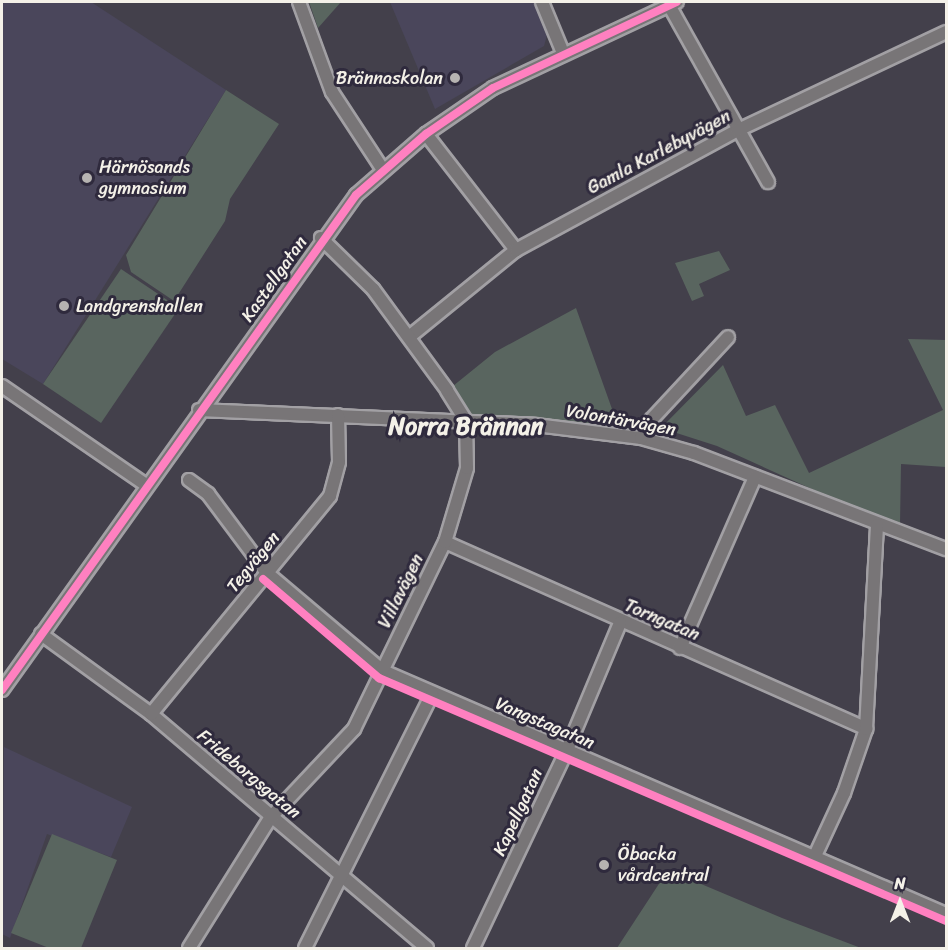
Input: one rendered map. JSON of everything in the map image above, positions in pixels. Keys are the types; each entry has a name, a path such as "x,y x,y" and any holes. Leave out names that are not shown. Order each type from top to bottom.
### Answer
{"street":[{"path":"299,2 332,92 383,170"},
{"path":"542,2 563,53"},
{"path":"673,3 738,130 768,182"},
{"name":"Kastellgatan","path":"2,690 321,238 356,195 426,134 493,88 673,3"},
{"name":"Gamla Karlebyvägen","path":"409,337 516,250 738,130 946,32"},
{"path":"426,134 516,250"},
{"path":"321,238 373,289 409,337 466,422"},
{"path":"641,438 651,420 728,337"},
{"path":"2,386 146,485"},
{"name":"Volontärvägen","path":"199,410 338,415 587,429 641,438 755,477 877,525 946,549"},
{"name":"Tegvägen","path":"151,714 267,573 337,483 338,415"},
{"name":"Villavägen","path":"189,948 271,817 354,729 445,542 467,468 466,422"},
{"path":"680,648 755,477"},
{"name":"Vangstagatan","path":"189,480 208,494 267,573 383,671 566,752 946,914"},
{"path":"814,858 844,793 866,729 877,525"},
{"name":"Torngatan","path":"445,542 620,623 866,729"},
{"name":"Kapellgatan","path":"473,948 566,752 620,623"},
{"name":"Frideborgsgatan","path":"40,634 151,714 427,948"},
{"path":"305,948 432,694"}],"shaded area":[{"name":"Härnösands gymnasium","path":"2,2 91,2 226,90 43,384 2,359"},
{"path":"309,2 341,2 318,28"},
{"name":"Brännaskolan","path":"390,2 533,2 548,31 544,46 435,109"},
{"path":"226,90 279,124 230,199 225,221 174,301 131,272 126,255"},
{"path":"719,251 730,270 699,284 704,296 692,301 675,263"},
{"path":"121,269 179,308 101,423 43,384"},
{"path":"576,308 617,423 553,424 483,414 473,418 453,386 495,352"},
{"path":"908,339 946,340 946,467 901,464 900,524 887,523 717,446 661,428 723,365 746,416 775,405 809,473 943,410"},
{"path":"4,747 132,807 111,857 47,834 10,938 2,934"},
{"path":"52,834 117,860 81,948 49,948 11,933"},
{"path":"668,870 782,918 861,948 617,948"}],"cycle path":[{"path":"2,690 356,195 426,134 493,88 677,2"},
{"path":"263,579 379,678 946,921"}],"place":[{"name":"Brännaskolan","path":"455,78"},
{"name":"Härnösands gymnasium","path":"87,178"},
{"name":"Landgrenshallen","path":"64,306"},
{"name":"Öbacka vårdcentral","path":"604,865"}],"district":[{"name":"Norra Brännan","path":"466,427"}]}
